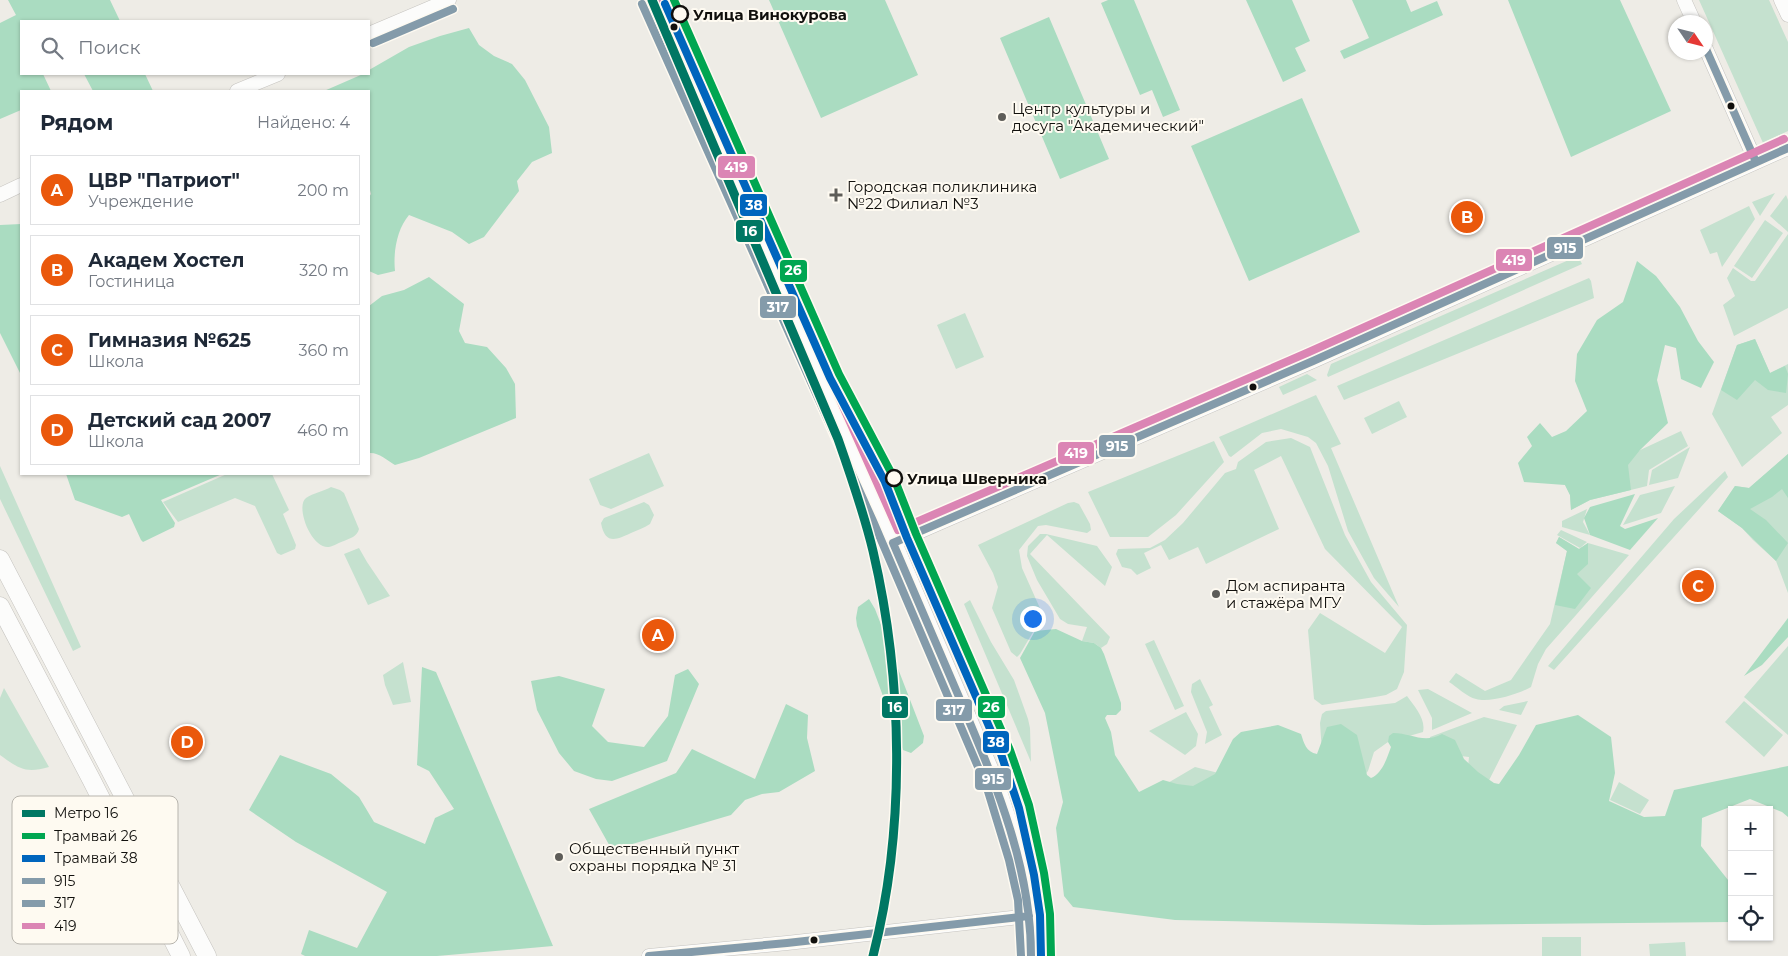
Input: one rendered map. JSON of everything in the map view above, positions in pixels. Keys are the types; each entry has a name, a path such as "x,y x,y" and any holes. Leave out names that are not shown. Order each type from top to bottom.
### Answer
{"main road":[{"path":"651,0 893,543 996,785 1019,857 1028,899 1031,956"},
{"path":"0,559 124,796"},
{"path":"0,606 100,796"},
{"path":"178,900 207,956"},
{"path":"175,944 181,956"}],"street":[{"path":"370,34 450,0"},
{"path":"1684,0 1691,15"},
{"path":"1781,0 1788,15"},
{"path":"1711,60 1756,162"},
{"path":"239,90 276,75"},
{"path":"893,543 1313,361 1788,148"},
{"path":"0,195 20,186"},
{"path":"649,956 787,943 1029,916"}],"green space":[{"path":"8,0 110,0 120,20 20,20 20,75 43,75 51,90 20,90 20,110 0,119 0,23 16,15"},
{"path":"769,0 885,0 918,75 821,118"},
{"path":"1108,0 1134,0 1180,110 1163,117 1152,90 1140,95 1101,3"},
{"path":"1246,0 1292,0 1310,41 1295,48 1306,71 1283,82"},
{"path":"1352,0 1406,0 1411,12 1437,1 1443,15 1344,59 1340,51 1369,38"},
{"path":"1508,0 1620,0 1671,111 1571,157"},
{"path":"1699,0 1769,0 1788,42 1788,131 1763,143 1713,31 1713,15 1706,15"},
{"path":"1049,17 1109,159 1060,179 1000,38"},
{"path":"469,28 479,45 494,56 512,64 525,80 549,127 552,153 532,162 517,181 519,191 484,237 469,244 452,232 409,215 401,227 397,241 395,271 378,275 370,271 370,90 326,90 361,75 370,75 370,69 409,47"},
{"path":"85,75 145,75 153,90 92,90"},
{"path":"1302,98 1360,232 1249,281 1191,146"},
{"path":"1775,193 1760,216 1752,202"},
{"path":"1786,195 1788,200 1788,232 1770,216"},
{"path":"1749,206 1755,219 1722,267 1717,252 1710,254 1700,230"},
{"path":"1765,220 1783,233 1752,278 1734,266"},
{"path":"20,224 20,373 0,333 0,225"},
{"path":"1788,234 1788,308 1734,336 1723,305 1735,296 1727,278 1733,268 1751,281 1755,281"},
{"path":"1578,256 1582,264 1328,377 1327,375 1331,364"},
{"path":"1637,261 1656,276 1680,307 1698,341 1714,362 1701,388 1681,379 1676,348 1665,345 1657,380 1668,423 1640,450 1628,465 1631,490 1590,500 1571,510 1570,495 1565,485 1524,482 1518,463 1532,446 1527,437 1540,423 1552,437 1566,431 1587,411 1575,381 1577,354 1597,320 1623,302"},
{"path":"429,277 464,304 459,331 465,343 487,347 506,368 515,384 516,418 419,458 395,465 379,455 370,453 370,305 382,296 404,290"},
{"path":"1589,278 1594,298 1344,400 1337,386"},
{"path":"965,313 984,357 956,369 937,325"},
{"path":"1755,339 1770,373 1788,364 1788,405 1771,417 1782,433 1742,467 1712,414 1737,345"},
{"path":"1755,339 1770,373 1785,366 1788,374 1786,393 1768,390 1755,380 1737,400 1721,390 1737,345"},
{"path":"1307,374 1317,380 1283,395 1279,387"},
{"path":"1316,395 1341,444 1331,448 1399,607 1374,578 1348,531 1328,466 1316,443 1308,437 1281,429 1262,433 1231,457 1219,437"},
{"path":"1399,401 1407,417 1372,434 1364,418"},
{"path":"1681,431 1688,446 1649,470 1647,486 1590,500 1571,510 1570,495 1565,485"},
{"path":"1291,438 1310,447 1345,535 1371,582 1407,625 1404,672 1397,689 1386,695 1322,705 1314,699 1308,630 1320,613 1385,653 1402,627 1325,549 1281,456 1254,470 1279,529 1206,564 1198,547 1169,560 1161,545 1144,553 1151,568 1137,575 1131,569 1122,567 1116,554 1118,549 1150,548 1165,540 1183,523 1225,473 1236,469 1238,462 1266,442"},
{"path":"1214,441 1224,462 1176,515 1148,537 1110,537 1088,492"},
{"path":"1690,447 1678,478 1649,485 1652,470"},
{"path":"649,453 664,486 611,509 600,505 589,479"},
{"path":"1788,454 1788,593 1776,561 1742,528 1718,511 1735,486 1749,488"},
{"path":"1788,454 1788,498 1782,489 1750,509 1766,520 1788,543 1776,561 1742,528 1718,511 1735,486 1749,488"},
{"path":"0,466 81,647 73,651 0,499"},
{"path":"1725,471 1728,477 1554,670 1548,666 1674,519"},
{"path":"66,475 220,475 161,500 175,523 174,527 143,542 129,514 122,517 75,500"},
{"path":"225,475 272,475 289,510 283,514 296,545 295,549 281,555 277,553 255,506 235,498 178,522 163,502"},
{"path":"1675,486 1661,513 1623,525 1640,495"},
{"path":"331,487 344,493 359,529 353,537 329,547 322,546 311,534 302,509 306,498"},
{"path":"1635,494 1620,526 1625,529 1658,518 1630,550 1590,535 1584,518 1590,507"},
{"path":"644,502 649,505 654,515 650,524 616,539 608,538 605,535 601,523 604,518"},
{"path":"1074,502 1079,504 1090,524 1091,530 1087,533 1046,525 1038,526 1019,550 1022,568 1043,615 1017,657 1011,652 992,608 998,587 993,573 978,545 1068,503"},
{"path":"1587,509 1583,522 1590,535 1562,527 1562,521"},
{"path":"1561,530 1587,542 1580,548 1557,535"},
{"path":"1040,534 1046,534 1097,546 1112,567 1105,586 1047,535 1030,554 1110,637 1107,644 1101,648 1094,643 1082,641 1087,627 1068,624 1060,619 1037,580 1027,556 1028,546"},
{"path":"1559,537 1579,549 1588,543 1629,555 1546,649 1538,664 1531,687 1496,699 1482,700 1469,696 1449,682 1456,673 1485,691 1511,680 1550,624 1567,551 1556,543"},
{"path":"1559,537 1579,549 1588,543 1588,564 1577,574 1591,588 1575,609 1555,605 1567,551 1556,543"},
{"path":"359,548 390,596 368,605 344,554"},
{"path":"869,599 875,609 924,736 923,743 911,753 903,750 857,626 858,607"},
{"path":"970,600 991,642 1014,680 1030,728 1031,762 964,604"},
{"path":"1788,618 1788,637 1762,665 1744,676"},
{"path":"1056,629 1082,641 1094,643 1101,648 1121,703 1121,710 1116,715 1107,715 1105,718 1111,732 1115,755 1139,792 1163,780 1193,786 1215,774 1233,739 1241,732 1278,725 1301,734 1304,744 1308,749 1317,754 1327,727 1341,724 1357,735 1367,775 1371,778 1384,765 1391,747 1388,742 1389,736 1393,733 1423,738 1442,734 1455,740 1464,759 1478,772 1494,783 1499,784 1519,755 1536,725 1578,715 1611,737 1615,773 1609,801 1644,817 1665,816 1674,790 1788,766 1788,817 1773,808 1773,806 1767,806 1750,799 1728,806 1728,808 1702,818 1701,846 1728,880 1728,922 1424,925 1175,920 1073,907 1064,896 1056,828 1063,802 1045,713 1020,658 1035,631"},
{"path":"1154,640 1184,706 1175,710 1145,644"},
{"path":"1788,646 1788,735 1744,697"},
{"path":"403,662 411,702 393,705 383,675"},
{"path":"422,667 436,672 553,946 437,956 305,956 301,954 309,930 357,948 387,892 296,842 249,810 280,755 331,774 359,797 374,822 425,844 435,818 454,809 429,771 417,765"},
{"path":"688,669 699,684 667,761 612,781 596,779 574,771 559,753 537,710 531,681 559,676 605,689 592,726 608,742 644,747 668,716 675,675"},
{"path":"1200,679 1213,705 1209,707 1222,735 1205,744 1207,732 1191,692 1192,684"},
{"path":"4,688 49,767 28,770 17,766 0,755 0,698"},
{"path":"1428,689 1472,713 1432,730 1432,718 1418,690"},
{"path":"1407,696 1423,722 1423,732 1388,742 1374,752 1368,771 1356,784 1324,784 1320,723 1322,714 1326,711 1395,703"},
{"path":"1528,701 1521,715 1499,710 1504,706"},
{"path":"1744,701 1783,735 1764,757 1725,722"},
{"path":"786,704 808,715 807,738 815,771 779,792 762,794 745,800 731,815 612,850 589,809 676,773 692,749 755,779"},
{"path":"1186,712 1198,734 1196,746 1185,755 1149,731"},
{"path":"1484,717 1517,725 1479,800 1465,798 1469,757 1428,752 1430,737"},
{"path":"1195,767 1226,775 1256,801 1149,794"},
{"path":"1619,782 1649,800 1640,814 1610,800"},
{"path":"1542,937 1581,937 1581,956 1542,956"},
{"path":"1685,942 1686,956 1650,956 1649,944"}],"metro line":[{"name":"16","path":"652,0 838,439 873,551 883,600 890,650 897,754 891,857 884,907 873,956"}],"tram line":[{"name":"26","path":"674,0 839,374 894,478 916,534 1010,750 1029,805 1044,873 1050,914 1051,956"},
{"name":"38","path":"665,4 830,378 885,482 907,538 1001,754 1019,808 1034,875 1040,915 1041,956"}],"transit line":[{"name":"419","path":"662,0 898,530 1309,352 1784,139"},
{"name":"317","path":"642,4 873,521 987,788 1009,860 1018,900 1021,956"},
{"name":"317","path":"373,43 453,9"},
{"name":"915","path":"1711,60 1756,162"},
{"name":"915","path":"893,543 1313,361 1788,148"},
{"name":"915","path":"893,543 975,734 999,796 1018,858 1025,890 1031,956"},
{"name":"915","path":"649,956 787,943 1029,916"}],"place":[{"name":"Улица Винокурова","path":"680,14"},
{"name":"Центр культуры и досуга \"Академический\"","path":"1002,117"},
{"name":"Городская поликлиника №22 Филиал №3","path":"836,195"},
{"name":"Академ Хостел","path":"1467,217"},
{"name":"Улица Шверника","path":"894,478"},
{"name":"Гимназия №625","path":"1698,586"},
{"name":"Дом аспиранта и стажёра МГУ","path":"1216,594"},
{"name":"ЦВР \"Патриот\"","path":"658,635"},
{"name":"Детский сад 2007","path":"187,742"},
{"name":"Общественный пункт охраны порядка № 31","path":"559,857"}]}
